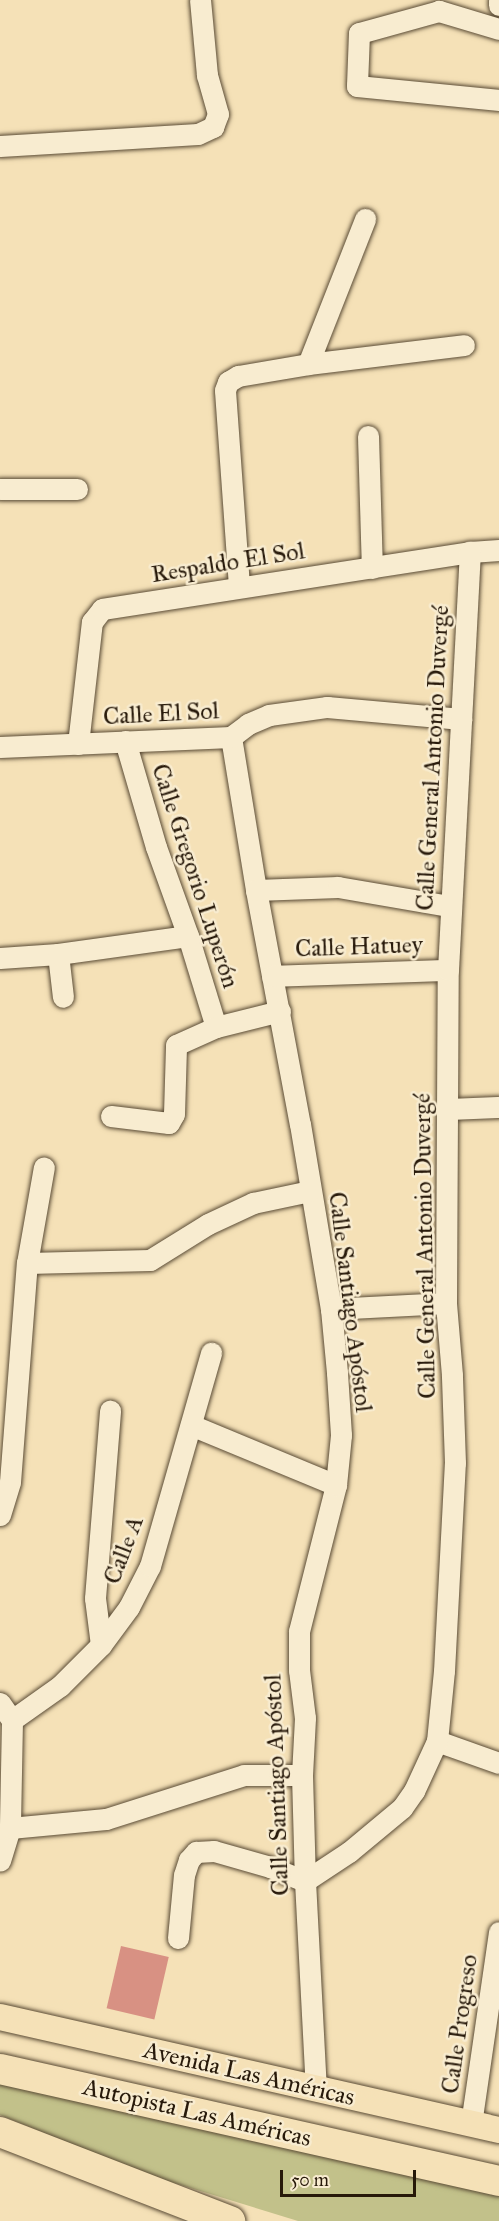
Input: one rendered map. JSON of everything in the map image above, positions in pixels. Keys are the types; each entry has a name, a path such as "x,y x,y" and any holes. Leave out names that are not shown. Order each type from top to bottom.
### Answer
{"highway":[{"name":"Autopista Las Américas","path":"0,2068 499,2181"},
{"path":"0,2132 230,2221"}],"main road":[{"name":"Avenida Las Américas","path":"0,2017 499,2130"}],"street":[{"path":"0,146 198,134 213,127 218,114 207,75 200,0"},
{"path":"499,0 499,5"},
{"path":"499,29 439,11 359,33 357,86 499,100"},
{"path":"308,364 365,219"},
{"path":"239,586 225,390 228,382 238,376 308,364 464,345"},
{"path":"368,436 372,568"},
{"path":"0,489 77,489"},
{"name":"Respaldo El Sol","path":"78,744 92,622 102,609 239,586 470,552 499,550"},
{"name":"Calle General Antonio Duvergé","path":"305,1881 349,1852 402,1808 414,1791 437,1741 444,1671 455,1463 453,1375 446,1303 449,906 470,552"},
{"name":"Calle El Sol","path":"0,747 231,737 248,724 269,715 327,707 461,719"},
{"name":"Calle Santiago Apóstol","path":"231,737 331,1309 341,1435 336,1485 299,1631 299,1670 305,1718 302,1775 305,1881 316,2090"},
{"name":"Calle Gregorio Luperón","path":"125,741 156,847 188,936 216,1027"},
{"path":"256,890 338,887 449,906"},
{"path":"0,958 58,954 188,936"},
{"path":"58,954 63,996"},
{"name":"Calle Hatuey","path":"272,976 448,970"},
{"path":"111,1116 169,1122 173,1119 176,1045 216,1027 280,1011"},
{"path":"447,1109 499,1107"},
{"path":"0,1515 10,1482 27,1263 44,1167"},
{"path":"27,1263 150,1260 208,1224 253,1203 310,1191"},
{"path":"331,1309 446,1303"},
{"name":"Calle A","path":"6,1711 60,1686 101,1646 129,1607 150,1566 212,1353"},
{"path":"101,1646 95,1598 111,1411"},
{"path":"191,1425 336,1485"},
{"path":"0,1861 10,1828 6,1711"},
{"path":"437,1741 499,1763"},
{"path":"10,1828 106,1819 244,1775 302,1775"},
{"path":"178,1938 184,1875 189,1860 196,1852 214,1851 270,1867 305,1881"},
{"name":"Calle Progreso","path":"471,2124 499,1932"}],"shaded area":[{"path":"0,2081 499,2194 499,2221 298,2221 148,2175 0,2115"}],"building":[{"path":"121,1946 169,1957 154,2019 107,2008"}]}
